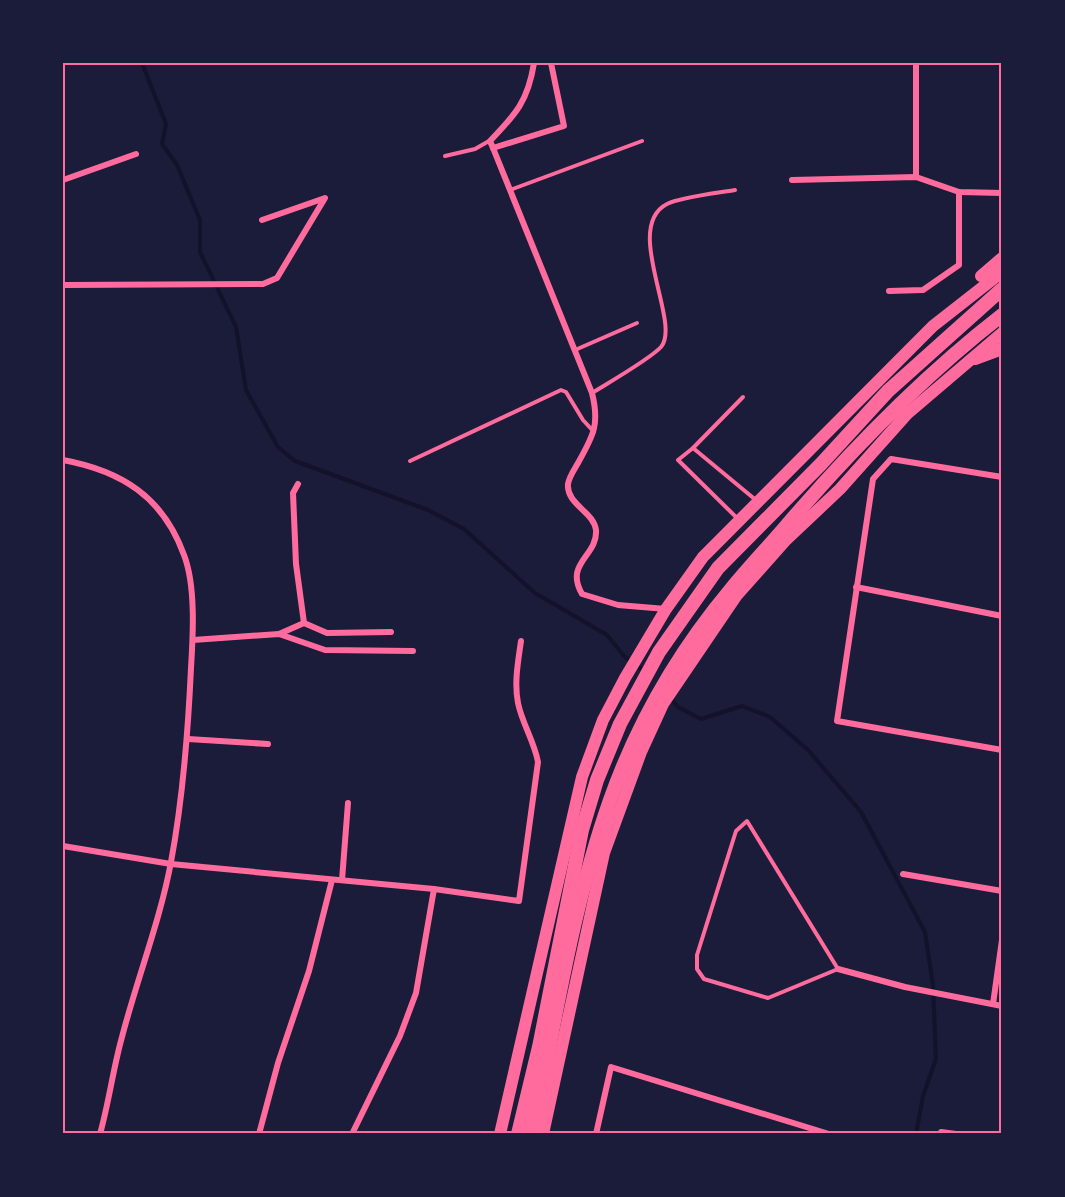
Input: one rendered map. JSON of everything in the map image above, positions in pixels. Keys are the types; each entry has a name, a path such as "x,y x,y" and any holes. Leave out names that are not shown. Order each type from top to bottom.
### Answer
{"highway":[{"path":"518,1134 539,1047 582,830 601,771 620,724 658,652 718,568 821,464 888,391 1002,289"},
{"path":"532,1134 594,851 610,800 659,701 729,590 830,474 959,347 1002,315"}],"main road":[{"path":"981,276 1002,258"},
{"path":"500,1134 582,777 603,720 646,643 666,609 703,557 933,326 1002,272"},
{"path":"673,678 737,595 785,541 840,489 908,414 1002,333"},
{"path":"968,361 1002,349"},
{"path":"543,1134 604,853 659,701"}],"street":[{"path":"534,63 528,94 517,113 490,141 592,393 597,412 595,432 568,481 569,495 594,522 596,530 596,538 576,572 576,584 582,594 618,605 666,609"},
{"path":"493,148 564,126 551,63"},
{"path":"916,63 916,177"},
{"path":"63,180 135,154"},
{"path":"792,180 916,177 959,192 1002,193"},
{"path":"889,291 923,290 959,265 959,192"},
{"path":"63,285 263,284 277,278 325,198 262,220"},
{"path":"1002,477 891,459 873,479 837,721 1002,750"},
{"path":"63,460 89,465 121,477 152,501 185,556 190,587 193,640 188,739 171,864 121,1039 100,1134"},
{"path":"298,484 293,493 296,564 304,623"},
{"path":"856,587 1002,616"},
{"path":"193,640 279,634 304,623 327,633 391,632"},
{"path":"279,634 325,650 413,651"},
{"path":"63,846 171,864 434,889 519,901 538,762 535,745 518,704 516,677 521,641"},
{"path":"188,739 268,744"},
{"path":"342,880 348,803"},
{"path":"903,874 1002,891"},
{"path":"259,1134 278,1063 312,961 332,880"},
{"path":"352,1134 400,1036 416,993 434,889"},
{"path":"993,1004 1002,940"},
{"path":"838,969 922,991 1002,1006"},
{"path":"596,1134 611,1067 829,1134"},
{"path":"941,1131 956,1134"}],"lane":[{"path":"445,156 475,149 490,141"},
{"path":"509,191 642,141"},
{"path":"592,393 662,347 667,333 650,247 654,220 667,204 735,190"},
{"path":"575,350 637,323"},
{"path":"410,461 561,390 566,392 583,420 595,432"},
{"path":"741,521 678,460 693,448 743,397"},
{"path":"693,448 759,503"},
{"path":"747,820 832,959 838,969 768,998 704,979 697,969 697,955 736,831 747,820"}],"waterway":[{"path":"142,63 166,124 162,144 177,165 200,220 200,252 236,327 246,390 278,447 295,461 428,510 464,529 535,593 607,635 624,656 644,671"},
{"path":"670,698 678,707 701,719 742,706 770,717 808,750 861,812 925,932 933,986 936,1059 923,1096 916,1134"}]}
